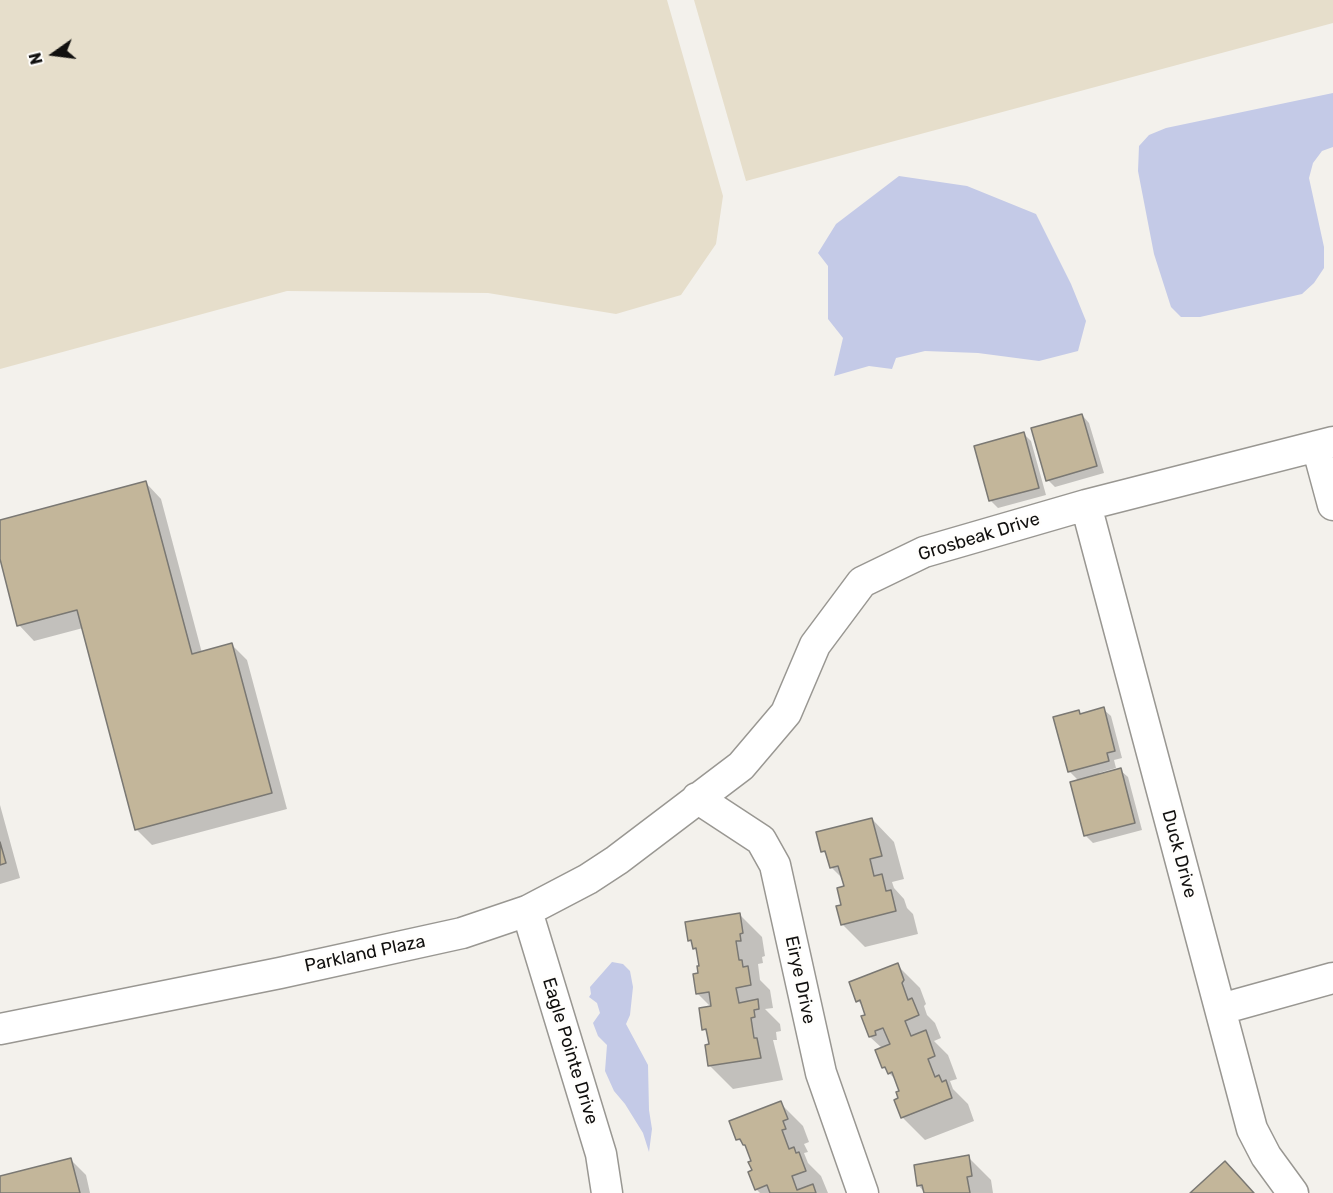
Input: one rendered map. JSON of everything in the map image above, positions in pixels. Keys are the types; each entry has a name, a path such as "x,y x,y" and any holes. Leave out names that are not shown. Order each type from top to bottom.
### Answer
{"street":[{"name":"Grosbeak Drive","path":"697,798 741,766 786,713 815,645 862,582 924,552 1086,505 1325,444"},
{"path":"1325,444 1333,505"},
{"name":"Duck Drive","path":"1086,505 1252,1129 1266,1156 1293,1193"},
{"name":"Parkland Plaza","path":"0,1029 280,973 462,933 527,911 588,879 617,860 697,798"},
{"name":"Eirye Drive","path":"697,798 761,840 775,865 820,1073 863,1193"},
{"name":"Eagle Pointe Drive","path":"527,911 601,1154 607,1193"},
{"path":"1221,1009 1333,978"}],"shaded area":[{"path":"0,0 667,0 723,196 716,244 681,295 616,314 488,293 287,291 0,369"},
{"path":"694,0 1333,0 1333,23 746,181"}],"water":[{"path":"1333,93 1333,147 1322,151 1313,163 1309,178 1324,247 1324,268 1314,283 1302,294 1200,317 1181,317 1171,307 1154,254 1138,171 1139,146 1149,135 1166,128"},
{"path":"899,176 967,186 1036,214 1071,284 1086,321 1078,351 1039,361 978,353 925,351 896,358 892,369 869,366 834,376 843,338 828,319 828,266 818,253 836,224"},
{"path":"612,962 623,964 630,971 633,987 630,1015 626,1024 648,1065 649,1110 652,1129 649,1152 643,1133 614,1091 605,1071 607,1045 598,1036 593,1023 600,1013 597,1003 589,997 590,987"}],"building":[{"path":"1082,414 1097,466 1046,481 1031,428"},
{"path":"1024,432 1039,488 989,501 974,446"},
{"path":"146,481 192,654 232,643 272,793 135,830 77,610 17,626 0,559 0,520"},
{"path":"1104,707 1115,751 1107,753 1109,761 1068,772 1053,717 1079,710 1080,714"},
{"path":"1121,768 1135,823 1084,836 1070,782"},
{"path":"872,818 882,856 870,859 874,876 882,874 886,891 891,890 896,911 841,925 836,906 841,905 837,888 844,886 838,866 830,868 825,851 821,852 816,832"},
{"path":"0,842 6,863 0,865"},
{"path":"740,913 743,933 740,934 741,941 736,941 739,960 742,960 743,967 748,966 751,985 736,988 739,1003 758,999 759,1009 754,1010 755,1017 751,1018 754,1038 757,1038 761,1058 708,1066 705,1045 709,1044 706,1029 702,1030 699,1008 711,1006 709,992 696,994 693,974 698,973 697,966 699,966 696,948 693,949 691,940 688,941 685,922"},
{"path":"898,963 908,1000 912,998 919,1015 905,1021 911,1036 926,1030 935,1056 928,1059 935,1077 939,1075 942,1082 946,1080 952,1098 901,1118 894,1100 898,1098 896,1092 899,1091 892,1072 888,1074 885,1067 882,1068 875,1050 890,1044 883,1028 875,1031 876,1035 869,1037 861,1016 865,1015 860,1000 856,1002 849,982"},
{"path":"781,1101 788,1119 783,1121 786,1129 782,1130 789,1149 794,1147 796,1153 799,1152 806,1171 792,1176 797,1190 813,1184 816,1193 770,1193 767,1185 755,1190 748,1172 752,1170 748,1162 751,1161 745,1145 740,1139 736,1140 729,1121"},
{"path":"969,1155 972,1176 967,1177 970,1193 924,1193 922,1185 917,1186 914,1165"},
{"path":"71,1158 80,1193 0,1193 0,1176"},
{"path":"1225,1161 1254,1193 1190,1193"}]}
